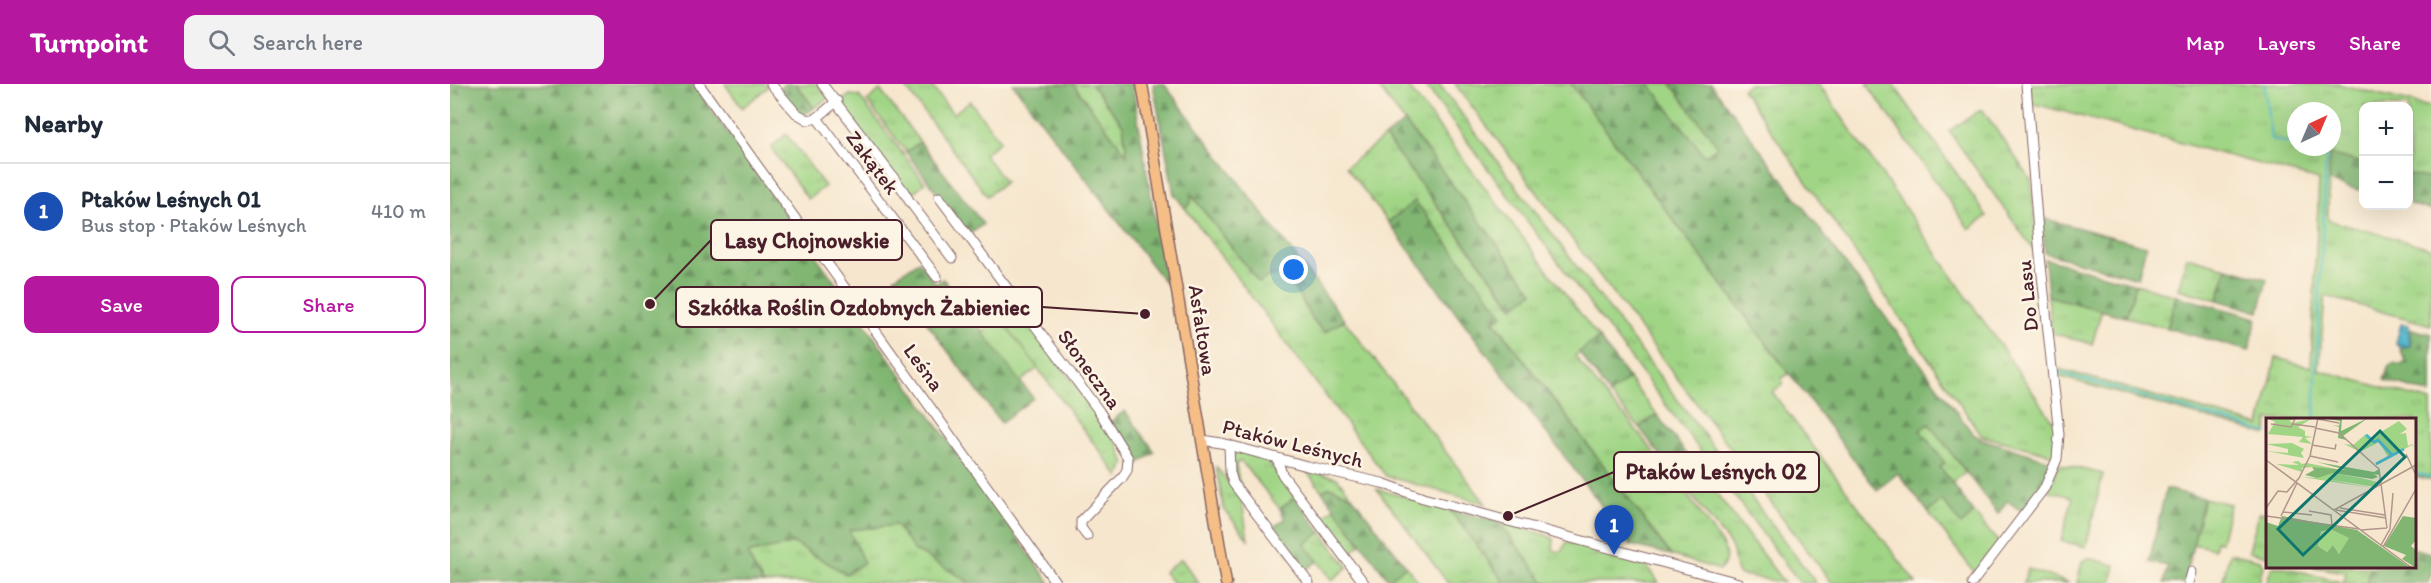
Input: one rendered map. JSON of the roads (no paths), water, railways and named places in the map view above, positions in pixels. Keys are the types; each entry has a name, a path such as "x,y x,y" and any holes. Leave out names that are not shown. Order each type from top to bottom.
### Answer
{"main road":[{"name":"Asfaltowa","path":"1142,84 1226,583"}],"street":[{"name":"Leśna","path":"699,84 1056,583"},
{"path":"771,84 796,113 808,120 817,118 837,101"},
{"path":"822,84 837,101 952,258"},
{"name":"Do Lasu","path":"1972,583 2036,500 2051,477 2057,459 2059,434 2040,256 2026,84"},
{"name":"Zakątek","path":"817,118 937,277"},
{"name":"Słoneczna","path":"939,197 1100,411 1128,458 1128,465 1122,478 1081,521 1081,528 1087,536"},
{"name":"Ptaków Leśnych","path":"1202,440 1375,483 1397,494 1423,498 1739,583"},
{"path":"1229,445 1230,472 1233,483 1309,583"},
{"path":"1277,458 1282,474 1365,583"},
{"path":"2189,583 2192,572"}],"water":[{"path":"2401,324 2409,325 2410,346 2400,347 2396,343"}],"waterway":[{"path":"2264,84 2271,139 2287,143"},
{"path":"2314,418 2326,156"},
{"path":"2058,372 2266,432"},
{"path":"2416,473 2431,477"}],"place":[{"name":"Lasy Chojnowskie","path":"650,304"},
{"name":"Szkółka Roślin Ozdobnych Żabieniec","path":"1145,314"},
{"name":"Ptaków Leśnych 02","path":"1508,516"},
{"name":"Ptaków Leśnych 01","path":"1614,555"}]}
